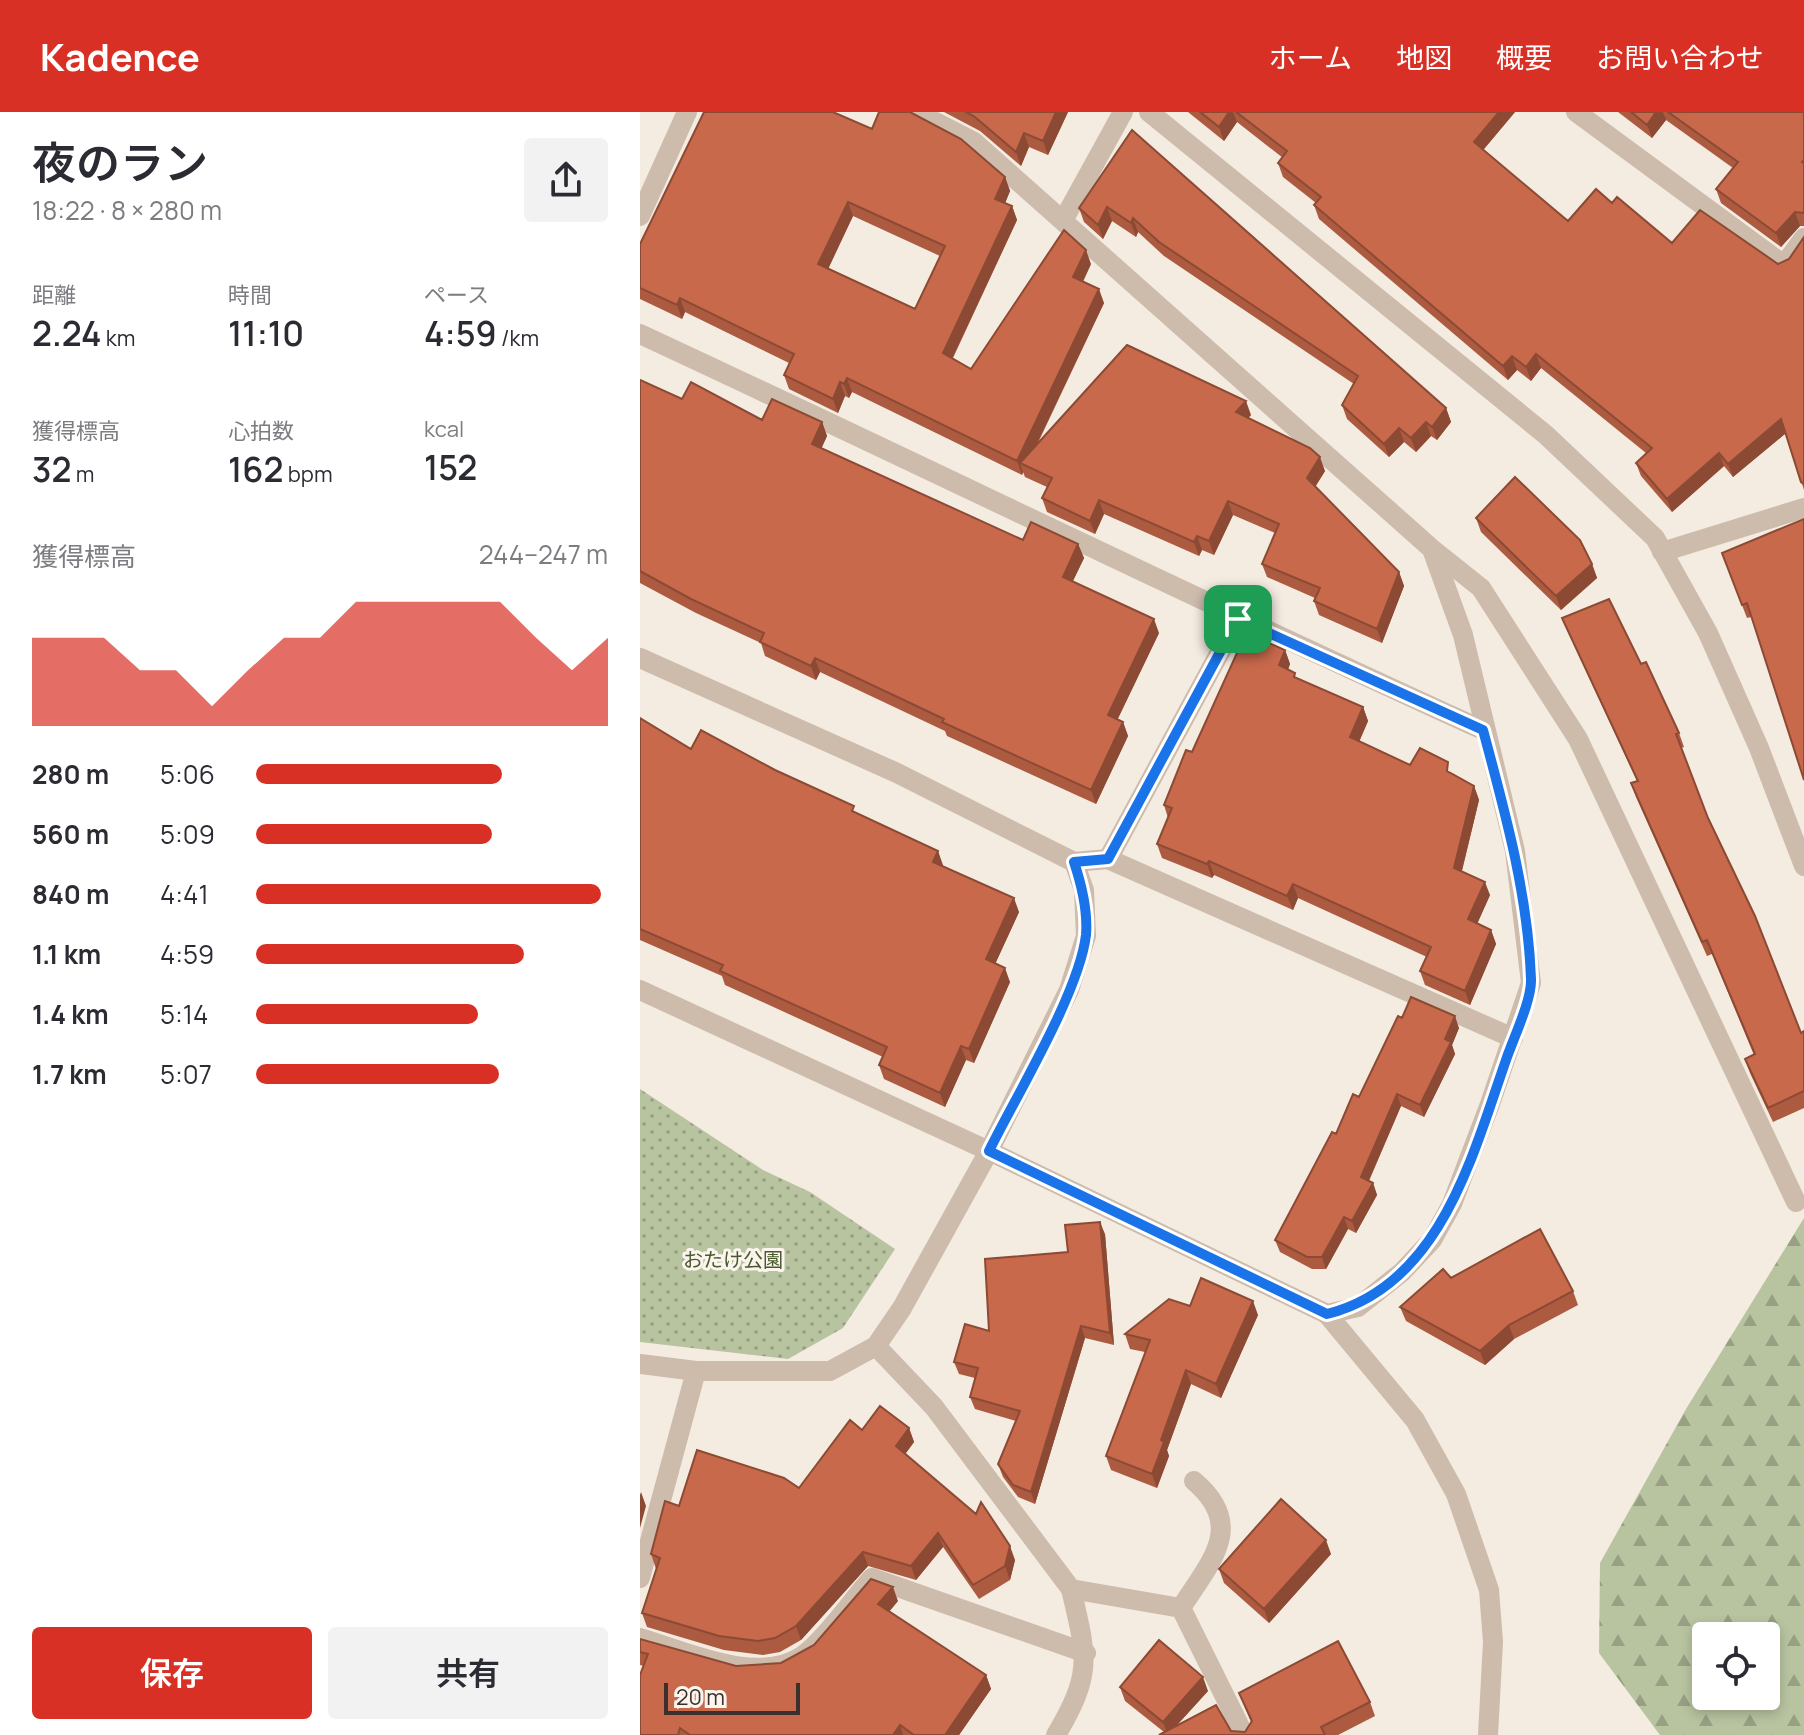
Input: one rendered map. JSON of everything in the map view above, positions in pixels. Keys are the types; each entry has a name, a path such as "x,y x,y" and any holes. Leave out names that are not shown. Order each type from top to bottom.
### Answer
{"street":[{"path":"640,216 687,112"},
{"path":"916,112 974,142 1432,549 1481,588 1578,739 1796,1202"},
{"path":"1064,219 1123,112"},
{"path":"1149,112 1546,435 1655,538 1708,633 1759,748 1804,866"},
{"path":"1576,112 1784,265 1804,238"},
{"path":"640,334 982,493 1238,619 1483,730"},
{"path":"1662,552 1804,508"},
{"path":"1327,1314 1358,1307 1402,1272 1432,1240 1452,1204 1531,983 1515,851 1483,730 1463,635 1432,549"},
{"path":"1108,859 1238,619"},
{"path":"640,658 897,773 1074,862 1108,859 1513,1038"},
{"path":"640,1364 696,1371 830,1371 876,1346 902,1308 989,1151 1069,990 1086,936 1084,890 1074,862"},
{"path":"640,990 989,1151 1327,1314 1415,1420 1456,1494 1489,1590 1493,1642 1488,1735"},
{"path":"876,1346 934,1407 1071,1589 1086,1653 1082,1685 1056,1735"},
{"path":"640,1578 696,1371"},
{"path":"1181,1608 1222,1538 1220,1510 1194,1481"},
{"path":"640,1638 740,1666 778,1667 803,1656 872,1578 1086,1653"},
{"path":"1071,1589 1181,1608"},
{"path":"1181,1608 1244,1735"}],"green space":[{"name":"おたけ公園","path":"640,1089 763,1170 810,1192 895,1249 843,1328 788,1359 640,1342"},
{"path":"1804,1218 1804,1735 1660,1735 1599,1653 1600,1563 1686,1409"}],"building":[{"path":"704,112 833,112 872,129 879,112 910,112 961,139 1005,177 995,199 1012,206 943,353 971,369 1064,230 1086,250 1073,277 1099,289 1017,461 847,378 844,384 840,382 833,399 784,375 794,354 680,298 677,305 640,288 640,244","holes":["848,202 945,246 915,309 818,264"]},
{"path":"966,112 1056,112 1043,141 1024,133 1016,152"},
{"path":"1200,112 1229,112 1219,127"},
{"path":"1236,112 1499,112 1474,142 1568,221 1596,189 1612,203 1617,197 1672,243 1700,210 1778,264 1789,259 1804,237 1804,484 1781,419 1728,464 1719,453 1667,499 1636,463 1652,448 1536,354 1526,367 1512,356 1503,366 1314,205 1321,197 1278,163 1287,151"},
{"path":"1631,112 1656,112 1647,125"},
{"path":"1668,112 1804,112 1804,213 1795,212 1776,233 1716,189 1738,162"},
{"path":"1132,130 1446,408 1432,427 1426,422 1411,438 1399,428 1384,444 1342,405 1358,376 1159,242 1133,218 1131,223 1107,207 1098,225 1079,208"},
{"path":"1127,345 1246,401 1236,412 1310,448 1320,457 1307,478 1399,572 1377,629 1314,601 1320,588 1262,564 1279,524 1228,501 1209,541 1197,536 1194,542 1099,500 1090,521 1042,498 1052,478 1020,463"},
{"path":"640,380 682,399 691,382 762,420 772,399 822,422 812,444 1023,540 1031,522 1078,544 1063,577 1154,619 1108,715 1123,722 1091,790 942,722 944,719 815,658 811,666 760,642 764,633 640,571"},
{"path":"1515,477 1580,540 1592,564 1556,596 1476,518"},
{"path":"1804,519 1804,780 1747,603 1742,605 1722,553"},
{"path":"1609,599 1641,664 1646,662 1679,733 1676,734 1708,818 1755,916 1801,1033 1804,1031 1804,1091 1768,1108 1745,1059 1755,1054 1707,940 1702,942 1631,783 1638,781 1562,618"},
{"path":"1246,633 1285,650 1279,665 1295,673 1294,677 1363,707 1350,737 1410,765 1420,748 1448,762 1447,771 1474,786 1454,868 1485,882 1468,919 1491,930 1465,991 1420,971 1431,947 1293,884 1287,896 1209,861 1207,864 1157,844 1172,808 1164,805 1186,750 1192,752"},
{"path":"640,718 691,749 701,730 775,770 854,806 852,811 938,851 933,862 1014,898 986,959 1005,968 969,1049 961,1046 940,1093 879,1065 887,1047 720,971 723,965 640,929"},
{"path":"1411,997 1455,1016 1445,1039 1451,1042 1420,1105 1397,1094 1361,1177 1373,1183 1352,1221 1344,1217 1322,1257 1307,1257 1275,1240 1332,1132 1336,1134 1353,1094 1359,1097 1398,1016 1402,1018"},
{"path":"1100,1222 1110,1333 1081,1326 1031,1492 1013,1485 998,1464 1020,1411 970,1397 978,1368 954,1362 965,1324 989,1331 985,1259 1068,1252 1065,1225"},
{"path":"1540,1229 1573,1291 1509,1325 1480,1351 1400,1307 1443,1269 1451,1278"},
{"path":"1201,1278 1253,1301 1216,1384 1186,1370 1152,1474 1106,1456 1150,1340 1125,1334 1169,1299 1190,1306"},
{"path":"880,1406 909,1428 896,1446 976,1514 981,1502 1010,1546 1005,1566 973,1585 938,1533 911,1566 863,1552 796,1626 775,1638 758,1641 719,1636 642,1613 660,1558 651,1554 665,1501 679,1506 697,1450 784,1478 799,1488 850,1420 862,1430"},
{"path":"1281,1499 1326,1540 1264,1609 1219,1569"},
{"path":"871,1579 893,1587 878,1604 986,1675 945,1735 914,1735 900,1725 893,1735 690,1735 680,1728 678,1735 640,1735 640,1675 648,1654 640,1652 640,1639 736,1666 781,1663 814,1645"},
{"path":"1159,1640 1203,1677 1163,1722 1120,1687"},
{"path":"1338,1641 1370,1702 1321,1727 1325,1735 1159,1735 1216,1705 1231,1731 1245,1732 1252,1721 1239,1693"}],"route":[{"path":"1238,619 1483,730 1515,851 1531,983 1452,1204 1432,1240 1402,1272 1358,1307 1327,1314 989,1151 1069,990 1086,936 1084,890 1074,862 1108,859 1238,619"}]}
